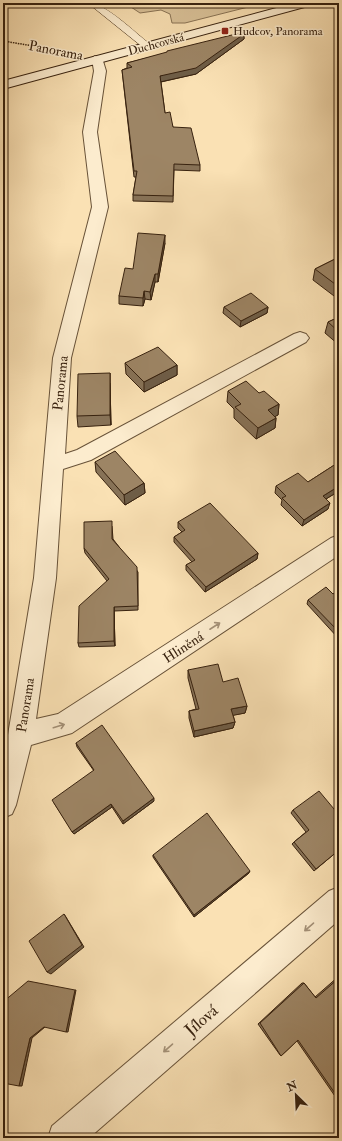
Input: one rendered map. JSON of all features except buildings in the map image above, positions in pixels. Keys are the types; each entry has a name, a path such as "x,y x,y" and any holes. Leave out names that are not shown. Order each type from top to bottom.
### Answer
{"street":[{"name":"Duchcovská","path":"3,85 308,3"},
{"name":"Panorama","path":"3,805 21,735 45,578 62,358 98,220 100,207 100,194 90,141 91,125 100,71 99,64 95,60"},
{"path":"53,464 84,455 300,338"},
{"name":"Hliněná","path":"21,735 63,725 339,544"},
{"name":"Jílová","path":"64,1138 339,901"}],"lane":[{"path":"91,3 147,46"}],"path":[{"name":"Panorama","path":"3,41 76,53 95,60"}],"shaded area":[{"path":"125,3 264,3 185,23 172,23 170,14 161,10 140,13"}],"place":[{"name":"Hudcov, Panorama","path":"225,31"}]}
